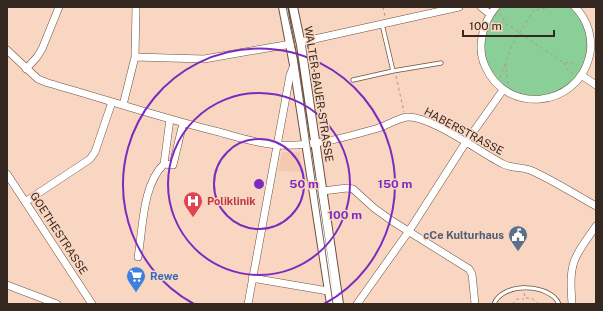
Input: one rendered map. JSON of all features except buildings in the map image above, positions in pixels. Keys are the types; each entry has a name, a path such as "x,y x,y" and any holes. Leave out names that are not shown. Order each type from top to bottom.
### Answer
{"street":[{"path":"26,69 42,49 59,7"},
{"path":"123,105 135,57 136,7"},
{"name":"WALTER-BAUER-STRASSE","path":"283,7 291,44 330,304"},
{"name":"WALTER-BAUER-STRASSE","path":"293,7 301,42 339,304"},
{"path":"301,42 459,7"},
{"path":"481,7 492,12 483,27 481,42 483,61 488,72 501,87 518,97 528,100 542,100 556,96 567,90 581,75 590,56 590,33 586,23 575,7"},
{"path":"135,57 204,59 291,44"},
{"name":"HABERSTRASSE","path":"7,50 38,79 48,83 183,123 277,145 316,144 370,130 405,118 415,117 425,120 505,165 529,170 596,206"},
{"path":"248,304 290,75 294,65"},
{"path":"581,75 596,85"},
{"path":"357,304 409,231 501,87"},
{"path":"25,202 90,159 96,152 112,102"},
{"path":"138,257 144,213 151,183 159,168 164,164 170,119"},
{"path":"164,164 173,165 183,123"},
{"name":"GOETHESTRASSE","path":"7,174 92,304"},
{"path":"323,191 347,188 353,189 374,208 469,269 472,274 474,304"},
{"path":"572,304 572,270 576,256 596,226"},
{"path":"252,278 328,291"},
{"path":"7,285 57,304"}],"lane":[{"path":"384,24 394,71"},
{"path":"353,80 441,63"},
{"path":"494,304 502,294 510,290 536,288 548,292 558,300 559,304"}],"path":[{"path":"383,7 384,24"},
{"path":"506,64 508,86 501,87 506,64 511,49 536,7"},
{"path":"534,10 552,7"},
{"path":"492,12 503,17 505,23"},
{"path":"492,12 497,23 505,23 520,32 564,63 566,68 581,75"},
{"path":"564,63 571,62 581,75"},
{"path":"394,71 405,118"},
{"path":"524,289 525,298"},
{"path":"512,304 517,300 525,298 531,298 540,304"}],"shaded area":[{"path":"282,152 300,152 302,172 278,171"}],"green space":[{"path":"496,7 575,7 579,11 591,45 579,79 542,100 505,91 483,59 483,27"}],"tram line":[{"path":"286,7 297,57 333,304"}],"place":[{"name":"Poliklinik","path":"193,218"},
{"name":"cCe Kulturhaus","path":"518,252"},
{"name":"Rewe","path":"136,293"}]}
